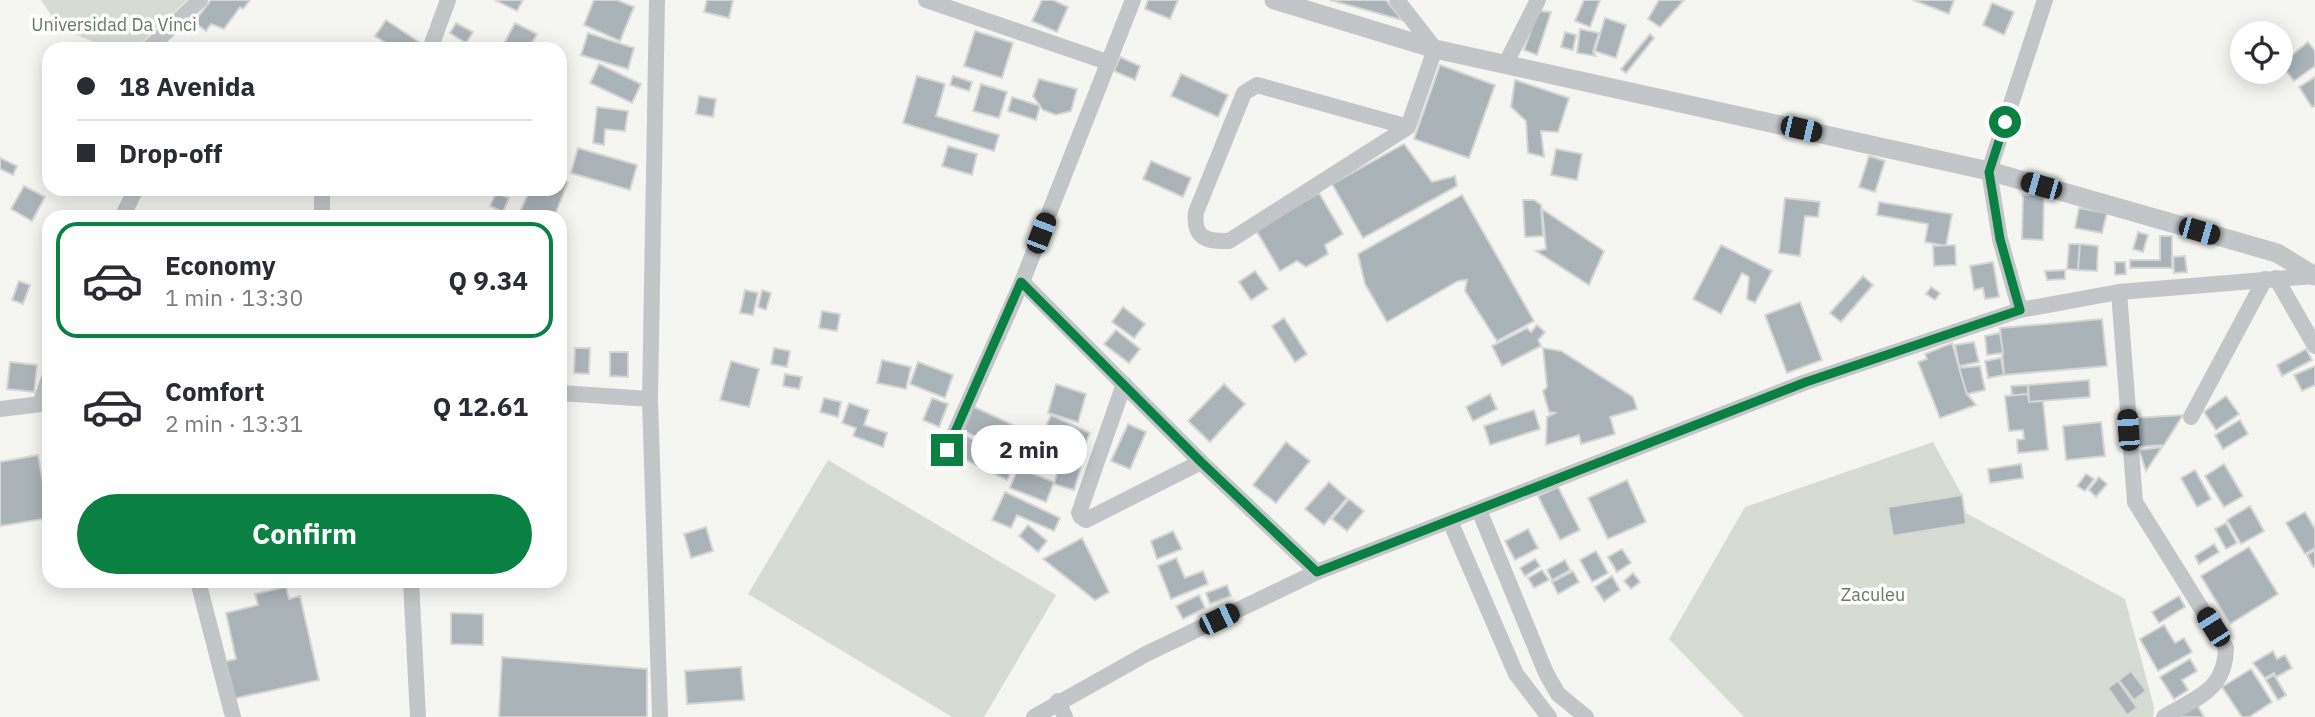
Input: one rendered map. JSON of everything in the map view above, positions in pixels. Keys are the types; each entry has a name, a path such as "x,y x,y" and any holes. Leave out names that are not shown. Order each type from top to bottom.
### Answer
{"street":[{"path":"155,42 200,0"},
{"path":"433,42 448,0"},
{"path":"657,0 650,399 660,717"},
{"path":"926,0 1107,62"},
{"path":"947,450 1021,282 1133,0"},
{"path":"1274,0 1435,49 1989,172 2277,253 2314,276"},
{"path":"1397,0 1435,49"},
{"path":"1506,63 1538,0"},
{"path":"2020,310 2000,239 1989,172 2045,0"},
{"path":"1408,128 1257,85 1251,87 1244,93 1196,212 1194,226 1197,234 1210,242 1229,241 1408,128 1435,49"},
{"path":"322,197 322,210"},
{"path":"1034,717 1058,701 1146,654 1317,572 1806,382 2020,310 2119,292 2314,276"},
{"path":"2271,278 2315,346"},
{"path":"2191,417 2271,278"},
{"path":"1021,282 1201,462 1317,572"},
{"path":"2119,292 2136,502 2226,648 2226,662 2216,685 2164,717"},
{"path":"1124,384 1091,473 1079,513 1081,517 1086,520 1201,462"},
{"path":"567,393 650,399"},
{"path":"0,409 42,403"},
{"path":"1479,510 1546,673 1558,694 1586,717"},
{"path":"1450,521 1516,674 1549,717"},
{"path":"200,588 233,717"},
{"path":"411,588 418,717"},
{"path":"1058,701 1065,717"}],"green space":[{"name":"Universidad Da Vinci","path":"41,0 187,0 142,42 93,42 60,28"},
{"name":"Zaculeu","path":"1933,442 1962,495 1966,513 2125,599 2154,707 2153,717 1744,717 1669,639 1745,507"},
{"path":"828,460 1056,595 984,717 952,717 748,594"}],"building":[{"path":"211,0 250,0 243,9 240,7 224,29 211,24 206,31 194,22"},
{"path":"495,0 523,0 517,11"},
{"path":"594,0 617,0 634,7 620,41 584,25"},
{"path":"707,0 733,0 729,18 704,12"},
{"path":"1042,0 1053,0 1068,7 1057,32 1032,21"},
{"path":"1148,0 1178,0 1170,19 1145,9"},
{"path":"1330,0 1386,0 1402,20"},
{"path":"1584,0 1600,0 1590,27 1575,21"},
{"path":"1659,0 1684,0 1660,27 1648,19"},
{"path":"1913,0 1954,0 1949,14"},
{"path":"1992,3 2014,12 2004,35 1983,25"},
{"path":"1538,11 1551,12 1537,55 1524,50"},
{"path":"1605,18 1626,25 1616,58 1595,51"},
{"path":"386,20 419,42 384,42 375,36"},
{"path":"456,23 473,32 467,42 450,33"},
{"path":"515,23 537,34 533,42 505,42"},
{"path":"1580,29 1599,33 1593,52 1596,56 1577,53"},
{"path":"975,31 1013,43 1002,78 964,66"},
{"path":"1565,32 1576,35 1573,50 1561,47"},
{"path":"588,33 634,48 628,69 581,55"},
{"path":"1650,34 1654,38 1626,73 1621,69"},
{"path":"2308,42 2315,51 2315,66 2294,81 2293,80 2293,54"},
{"path":"1120,57 1140,66 1135,80 1114,71"},
{"path":"599,64 641,84 632,103 590,83"},
{"path":"1440,65 1495,85 1469,158 1414,139"},
{"path":"1181,74 1228,95 1218,117 1171,96"},
{"path":"917,76 945,84 936,116 999,135 994,151 903,123"},
{"path":"953,76 972,82 969,91 950,85"},
{"path":"2315,77 2315,106 2312,107 2299,87"},
{"path":"1039,79 1077,89 1071,111 1056,115 1043,110 1033,96"},
{"path":"1515,80 1569,98 1558,132 1541,131 1544,157 1528,153 1526,121 1511,107"},
{"path":"981,84 1007,92 999,118 973,111"},
{"path":"699,96 716,99 713,117 696,114"},
{"path":"1012,97 1040,106 1036,120 1008,111"},
{"path":"597,107 628,111 625,131 605,129 604,145 593,143"},
{"path":"1404,144 1432,182 1455,176 1457,186 1363,238 1332,184"},
{"path":"948,146 977,154 972,175 942,166"},
{"path":"578,148 637,165 630,190 571,173"},
{"path":"1556,149 1582,154 1577,180 1551,175"},
{"path":"1869,156 1885,161 1875,192 1859,187"},
{"path":"0,158 17,166 13,175 0,169"},
{"path":"1151,161 1191,178 1183,197 1143,179"},
{"path":"24,186 45,197 32,221 11,209"},
{"path":"1319,193 1343,234 1325,245 1328,254 1306,267 1297,261 1280,271 1256,230"},
{"path":"1462,195 1534,321 1497,341 1465,291 1467,280 1458,281 1387,322 1365,284 1358,254"},
{"path":"2023,195 2044,195 2043,240 2022,239"},
{"path":"495,196 509,198 504,210 490,206"},
{"path":"527,196 562,196 557,210 521,210"},
{"path":"1785,198 1820,202 1818,217 1805,216 1800,256 1779,253"},
{"path":"1523,200 1534,200 1541,205 1543,236 1525,237"},
{"path":"1879,202 1952,214 1946,246 1925,242 1928,224 1877,215"},
{"path":"2079,208 2107,213 2102,233 2075,228"},
{"path":"1542,209 1604,251 1589,285 1536,251 1546,249"},
{"path":"2138,232 2148,235 2143,252 2133,249"},
{"path":"2160,236 2172,236 2172,268 2130,268 2130,260 2160,260"},
{"path":"2069,244 2080,244 2078,270 2067,269"},
{"path":"2080,244 2098,246 2097,271 2078,270"},
{"path":"1721,245 1772,271 1755,303 1747,299 1749,277 1742,273 1721,314 1693,299"},
{"path":"1955,245 1956,265 1934,266 1933,246"},
{"path":"2185,256 2187,272 2174,273 2173,257"},
{"path":"1993,262 1999,297 1985,299 1983,288 1974,290 1970,266"},
{"path":"2115,262 2125,262 2126,274 2115,275"},
{"path":"2065,270 2065,279 2047,280 2045,271"},
{"path":"1255,271 1268,289 1251,300 1239,282"},
{"path":"1863,276 1873,285 1841,322 1830,313"},
{"path":"19,281 30,285 23,304 12,300"},
{"path":"1931,287 1940,293 1935,300 1926,294"},
{"path":"745,290 758,293 753,315 740,313"},
{"path":"762,290 771,293 766,310 758,307"},
{"path":"1800,302 1822,360 1787,373 1765,315"},
{"path":"1123,307 1145,324 1134,338 1112,322"},
{"path":"822,311 840,314 837,331 819,328"},
{"path":"1284,318 1307,354 1295,362 1272,326"},
{"path":"2102,319 2107,366 2004,375 2000,328"},
{"path":"1537,325 1545,332 1538,340 1541,346 1502,366 1492,346 1527,328 1531,332"},
{"path":"1116,330 1140,349 1129,363 1104,344"},
{"path":"2000,333 2003,353 1987,355 1985,336"},
{"path":"1974,342 1979,362 1959,366 1955,345"},
{"path":"1952,343 1967,394 1976,405 1940,418 1918,362 1927,359 1925,354"},
{"path":"575,348 590,348 589,374 574,373"},
{"path":"774,348 790,351 787,367 771,364"},
{"path":"1543,348 1561,351 1633,397 1637,409 1610,417 1615,434 1581,444 1579,435 1546,445 1547,417 1555,413 1549,412 1543,391 1547,387"},
{"path":"2306,349 2312,360 2282,376 2277,365"},
{"path":"610,352 628,352 628,377 610,376"},
{"path":"2001,358 2004,375 1988,378 1985,361"},
{"path":"882,360 911,367 906,389 877,383"},
{"path":"731,361 759,369 749,407 720,400"},
{"path":"10,362 37,365 34,392 7,389"},
{"path":"918,362 953,375 945,398 910,384"},
{"path":"1980,366 1985,390 1967,394 1959,368"},
{"path":"2315,366 2315,385 2302,391 2294,375"},
{"path":"785,374 802,377 799,389 783,386"},
{"path":"2089,380 2090,397 2029,402 2028,385"},
{"path":"1056,384 1086,394 1078,422 1048,413"},
{"path":"1224,384 1245,404 1210,442 1188,421"},
{"path":"2028,385 2028,394 2012,396 2011,386"},
{"path":"1490,394 1497,409 1473,421 1466,407"},
{"path":"2028,394 2029,402 2043,401 2048,450 2018,453 2017,440 2024,439 2023,430 2009,431 2005,396"},
{"path":"2226,396 2239,414 2216,430 2204,412"},
{"path":"824,398 841,402 838,417 820,412"},
{"path":"932,398 948,404 939,427 923,420"},
{"path":"849,403 869,410 864,425 887,433 883,447 853,436 856,428 842,423"},
{"path":"972,406 1030,433 1020,456 961,430"},
{"path":"1534,410 1540,429 1490,445 1484,426"},
{"path":"1051,415 1090,433 1078,460 1039,442"},
{"path":"2183,415 2164,445 2139,447 2134,418"},
{"path":"2240,420 2248,434 2223,449 2215,435"},
{"path":"2101,422 2105,456 2066,460 2063,426"},
{"path":"1128,424 1146,432 1130,469 1111,461"},
{"path":"962,434 1017,460 1007,480 953,454"},
{"path":"1286,442 1310,461 1276,503 1253,485"},
{"path":"2162,447 2146,471 2139,450"},
{"path":"38,455 42,478 42,519 0,526 0,462"},
{"path":"1061,460 1081,466 1074,490 1054,484"},
{"path":"2021,464 2023,478 1990,483 1988,469"},
{"path":"2224,464 2243,496 2224,507 2205,476"},
{"path":"1018,468 1054,482 1046,502 1010,488"},
{"path":"2195,470 2211,499 2197,507 2181,478"},
{"path":"2086,474 2094,479 2085,491 2077,486"},
{"path":"2099,477 2107,484 2096,497 2089,490"},
{"path":"1627,480 1646,522 1608,539 1588,498"},
{"path":"1329,482 1347,498 1324,525 1305,509"},
{"path":"1558,487 1580,530 1560,540 1538,496"},
{"path":"1005,492 1060,518 1054,531 1017,515 1011,528 992,520"},
{"path":"1962,495 1966,524 1893,536 1888,507"},
{"path":"1349,499 1364,511 1347,531 1332,519"},
{"path":"2250,506 2264,531 2241,544 2227,520"},
{"path":"2305,512 2315,529 2315,548 2305,554 2286,523"},
{"path":"2226,523 2237,543 2226,549 2215,529"},
{"path":"1028,525 1047,541 1038,552 1019,536"},
{"path":"706,527 713,551 691,558 684,534"},
{"path":"1528,529 1538,548 1515,560 1505,541"},
{"path":"1173,531 1182,549 1157,559 1151,541"},
{"path":"1082,538 1109,592 1095,600 1043,559"},
{"path":"2214,544 2219,552 2199,564 2195,556"},
{"path":"2249,547 2278,594 2230,624 2201,576"},
{"path":"1622,549 1631,563 1617,572 1608,557"},
{"path":"2315,550 2315,566 2313,567 2307,555"},
{"path":"1596,551 1608,573 1592,582 1580,560"},
{"path":"1176,558 1185,578 1203,571 1208,584 1171,599 1158,566"},
{"path":"1535,559 1540,566 1525,576 1520,568"},
{"path":"1565,560 1570,570 1552,580 1547,570"},
{"path":"1542,570 1549,580 1534,588 1528,578"},
{"path":"1573,571 1579,582 1558,594 1552,582"},
{"path":"1633,573 1640,582 1631,589 1624,581"},
{"path":"1612,576 1620,590 1604,601 1595,587"},
{"path":"1227,585 1231,596 1210,604 1206,593"},
{"path":"286,588 289,599 300,596 319,680 232,699 223,662 236,659 226,613 258,605 255,594"},
{"path":"1199,595 1205,608 1183,619 1176,606"},
{"path":"2179,596 2185,607 2159,623 2152,612"},
{"path":"451,613 483,614 483,645 451,644"},
{"path":"2164,625 2175,643 2184,638 2192,652 2158,671 2140,639"},
{"path":"2273,651 2277,659 2285,655 2292,668 2276,677 2274,673 2265,678 2253,663"},
{"path":"502,657 647,669 647,717 499,717"},
{"path":"2190,659 2197,671 2182,680 2188,690 2174,699 2160,677"},
{"path":"741,667 744,700 687,704 685,671"},
{"path":"2251,669 2272,702 2249,717 2242,717 2222,687"},
{"path":"2131,671 2146,691 2134,700 2119,680"},
{"path":"2274,675 2286,695 2278,700 2266,680"},
{"path":"2118,681 2137,708 2127,715 2108,688"},
{"path":"2196,703 2204,717 2172,717"}],"route":[{"path":"947,450 1021,282 1201,462 1317,572 1806,382 2020,310 2000,239 1989,172 2005,122"}]}
